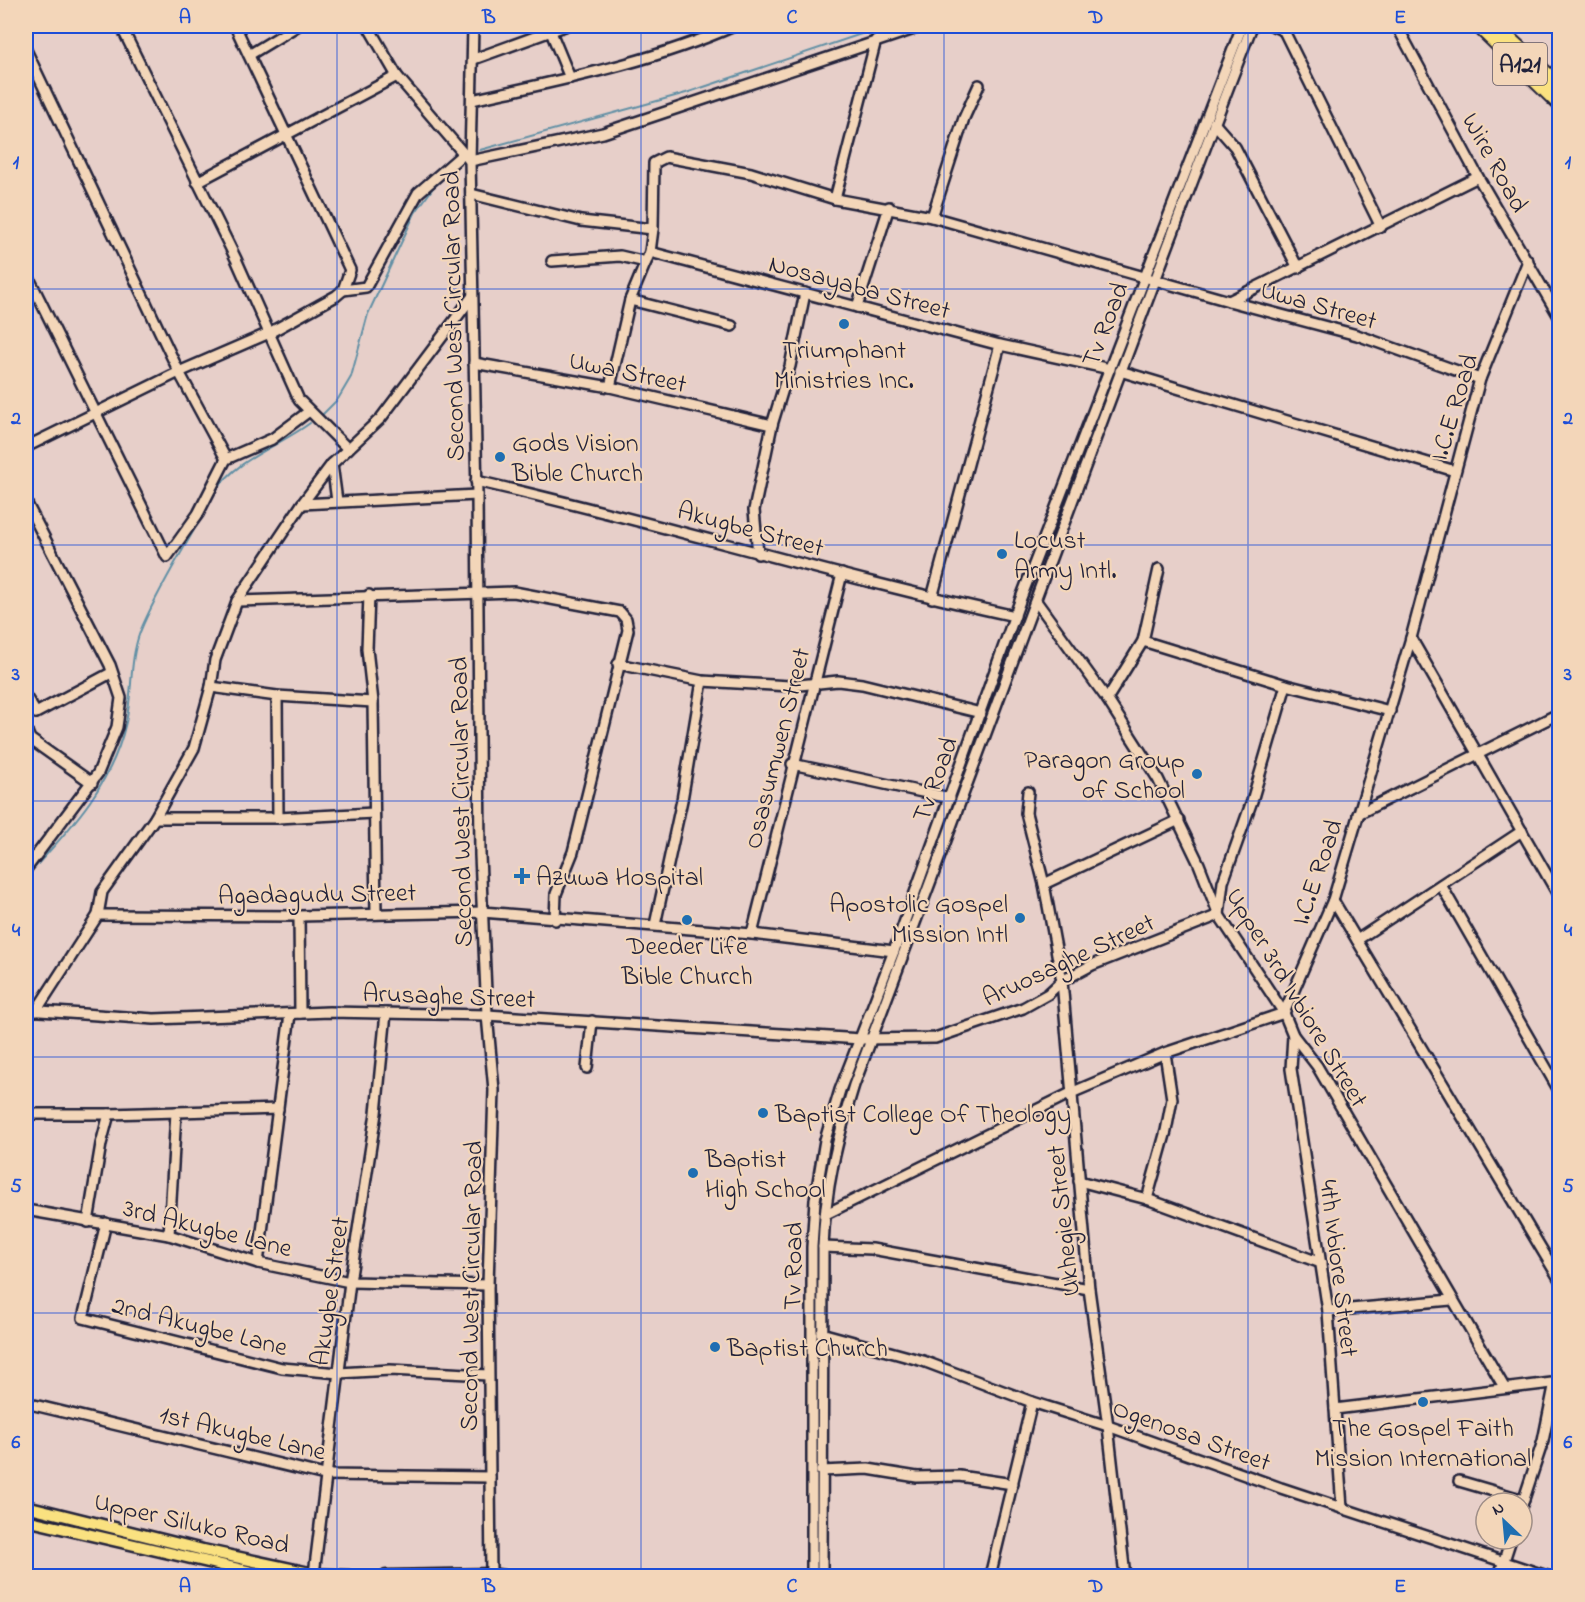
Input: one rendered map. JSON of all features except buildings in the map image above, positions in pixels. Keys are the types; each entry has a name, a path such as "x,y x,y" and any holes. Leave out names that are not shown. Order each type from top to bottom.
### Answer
{"highway":[{"name":"A121","path":"1479,26 1560,104"},
{"name":"A121","path":"1495,26 1560,87"}],"main road":[{"name":"Upper Siluko Road","path":"26,1506 203,1550 314,1574 349,1576"},
{"name":"Upper Siluko Road","path":"26,1520 269,1576"},
{"path":"386,1576 504,1576"}],"street":[{"path":"121,26 299,400 308,412 348,449"},
{"path":"235,26 350,270 343,290"},
{"path":"249,55 297,26"},
{"name":"Second West Circular Road","path":"473,26 472,100 466,158 471,194 482,912 487,1015 494,1090 488,1285 491,1575"},
{"path":"474,59 565,26"},
{"path":"472,100 570,78 687,47 734,26"},
{"path":"26,447 96,415 179,372 269,333 343,290 366,287 418,193 466,158 603,133 923,26"},
{"name":"Tv Road","path":"822,1576 820,1470 823,1247 824,1215 835,1148 894,951 1015,616 1242,26"},
{"name":"Tv Road","path":"812,1576 811,1330 815,1200 831,1120 840,1090 866,1039 1036,601 1120,371 1252,26"},
{"path":"1273,26 1284,31 1381,226"},
{"name":"Wire Road","path":"1397,26 1478,177 1560,318"},
{"path":"371,28 397,76 466,158"},
{"path":"551,32 570,78"},
{"path":"835,199 876,40"},
{"path":"26,50 179,372 226,459"},
{"path":"197,182 397,76"},
{"path":"932,217 964,118 980,85"},
{"path":"1214,123 1235,147 1298,268"},
{"name":"Uwa Street","path":"653,229 654,163 666,157 751,173 835,199 889,207 932,217 1229,301 1357,334 1480,379"},
{"path":"1229,301 1478,177"},
{"path":"471,194 581,221 653,229 648,257 630,300 610,387"},
{"path":"857,307 889,207"},
{"name":"Nosayaba Street","path":"552,261 620,256 648,257 805,293 1000,345 1110,369"},
{"name":"I.C.E Road","path":"1284,1013 1333,900 1411,638 1480,379 1528,261"},
{"path":"26,272 167,557 198,514 226,459 272,439 308,412"},
{"path":"758,554 754,510 772,424 790,366 805,293"},
{"path":"31,1010 98,915 102,892 155,818 194,748 211,687 215,660 237,601 302,504 332,464 381,418 472,297"},
{"path":"630,300 732,326"},
{"path":"932,598 1000,345"},
{"name":"Uwa Street","path":"474,363 610,387 772,424"},
{"path":"1120,371 1455,471"},
{"path":"332,464 337,501"},
{"name":"Akugbe Street","path":"476,481 605,510 758,554 932,598 1015,616"},
{"path":"302,504 477,495"},
{"path":"26,502 119,685 120,712 117,727 92,783 30,857 26,868"},
{"path":"1039,550 1053,553"},
{"path":"1107,699 1143,641 1159,569"},
{"name":"Osasumwen Street","path":"752,934 792,764 842,574"},
{"path":"237,601 514,592 620,612 626,620 628,630 573,852 556,894 555,920"},
{"path":"369,595 367,649 373,702 376,914"},
{"name":"Upper 3rd Ivbiore Street","path":"1036,601 1107,699 1158,779 1179,820 1219,915 1284,1013 1293,1035 1317,1066 1451,1300 1504,1387"},
{"path":"1411,638 1560,897"},
{"path":"1143,641 1286,685 1390,711"},
{"path":"618,664 702,681 814,685 838,681 862,684 981,714"},
{"path":"92,783 30,739 26,728 36,713 111,673"},
{"path":"655,925 682,800 702,681"},
{"path":"1219,915 1223,882 1252,801 1286,685"},
{"path":"211,687 277,696 373,702"},
{"path":"277,696 279,818"},
{"path":"26,697 36,713"},
{"path":"1358,814 1560,713"},
{"path":"792,764 950,798"},
{"name":"Ukhegie Street","path":"1028,792 1026,813 1044,885 1062,981 1089,1289 1108,1426 1125,1576"},
{"path":"155,818 279,818 375,813"},
{"path":"1044,885 1179,820"},
{"path":"1357,940 1522,831"},
{"path":"1441,885 1560,1092"},
{"path":"1333,900 1560,1280"},
{"name":"Agadagudu Street","path":"98,915 299,916 482,912 555,920 655,925 752,934 894,951"},
{"name":"Aruosaghe Street","path":"866,1039 935,1038 1023,1008 1048,994 1062,981 1092,966 1219,915"},
{"path":"299,916 300,1013"},
{"name":"Arusaghe Street","path":"31,1010 153,1019 300,1013 487,1015 866,1039"},
{"name":"Akugbe Street","path":"314,1574 350,1282 376,1113 386,1013"},
{"path":"824,1215 1071,1093 1165,1053 1284,1013"},
{"path":"258,1263 290,1014"},
{"path":"587,1068 592,1021"},
{"name":"4th Ivbiore Street","path":"1293,1035 1291,1070 1328,1311 1342,1508"},
{"path":"1147,1199 1167,1131 1172,1100 1165,1053"},
{"path":"26,1114 278,1109"},
{"path":"169,1235 176,1112"},
{"path":"88,1222 100,1144 110,1114"},
{"path":"1079,1181 1147,1199 1321,1263"},
{"name":"3rd Akugbe Lane","path":"26,1210 169,1235 258,1263 350,1282 488,1285"},
{"name":"2nd Akugbe Lane","path":"106,1223 83,1318 282,1368 339,1373 390,1371 488,1375"},
{"path":"823,1247 872,1249 1089,1289"},
{"path":"1328,1311 1451,1300"},
{"name":"Ogenosa Street","path":"821,1333 923,1361 1032,1402 1547,1576"},
{"path":"1335,1410 1557,1382 1543,1441 1527,1491"},
{"path":"990,1576 1032,1402"},
{"name":"1st Akugbe Lane","path":"26,1403 325,1475 490,1477"},
{"path":"820,1470 868,1469 917,1477 959,1476 1013,1484"},
{"path":"1460,1480 1492,1491"},
{"path":"1499,1576 1507,1551"}],"waterway":[{"path":"480,150 686,93 885,26"},
{"path":"322,415 338,399 351,377 368,314 415,213 433,188 458,165"},
{"path":"214,493 223,481 246,462 310,423"},
{"path":"26,877 87,806 111,767 126,722 134,654 140,632 200,519"}],"place":[{"name":"Triumphant Ministries Inc.","path":"844,324"},
{"name":"Gods Vision Bible Church","path":"500,457"},
{"name":"Locust Army Intl.","path":"1002,554"},
{"name":"Paragon Group of School","path":"1197,774"},
{"name":"Azuwa Hospital","path":"522,876"},
{"name":"Apostolic Gospel Mission Intl","path":"1020,918"},
{"name":"Deeder Life Bible Church","path":"687,920"},
{"name":"Baptist College Of Theology","path":"763,1113"},
{"name":"Baptist High School","path":"693,1173"},
{"name":"Baptist Church","path":"715,1347"},
{"name":"The Gospel Faith Mission International","path":"1423,1402"}]}
